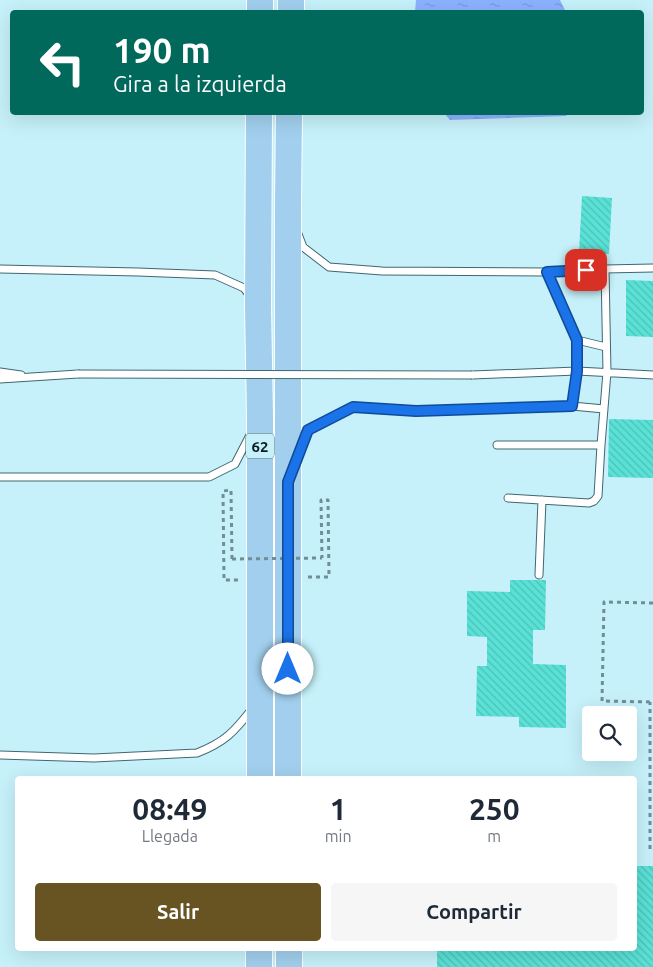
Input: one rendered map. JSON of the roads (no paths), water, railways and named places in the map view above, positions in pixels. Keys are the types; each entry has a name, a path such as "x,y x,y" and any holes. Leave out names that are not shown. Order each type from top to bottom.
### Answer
{"highway":[{"name":"62","path":"260,115 258,306 260,417 260,776"},
{"name":"62","path":"288,776 289,115"},
{"path":"259,951 259,967"},
{"path":"289,951 289,967"}],"lane":[{"path":"288,203 303,247 329,267 382,270 547,272 653,268"},
{"path":"0,269 215,275 244,288 258,306"},
{"path":"508,498 589,503 598,496 607,372 605,269"},
{"path":"547,272 577,340 577,371 572,406"},
{"path":"577,340 606,348"},
{"path":"0,379 78,374 472,375 577,371 653,375"},
{"path":"0,372 34,378"},
{"path":"288,482 308,430 353,407 416,411 572,406 604,408"},
{"path":"0,477 209,477 234,464 260,417"},
{"path":"497,445 601,445"},
{"path":"539,575 542,500"},
{"path":"0,756 94,758 197,753 213,747 230,736 260,698"}],"water":[{"path":"416,0 560,0 565,10 415,10"},
{"path":"446,115 567,115 566,116 450,120"}]}
